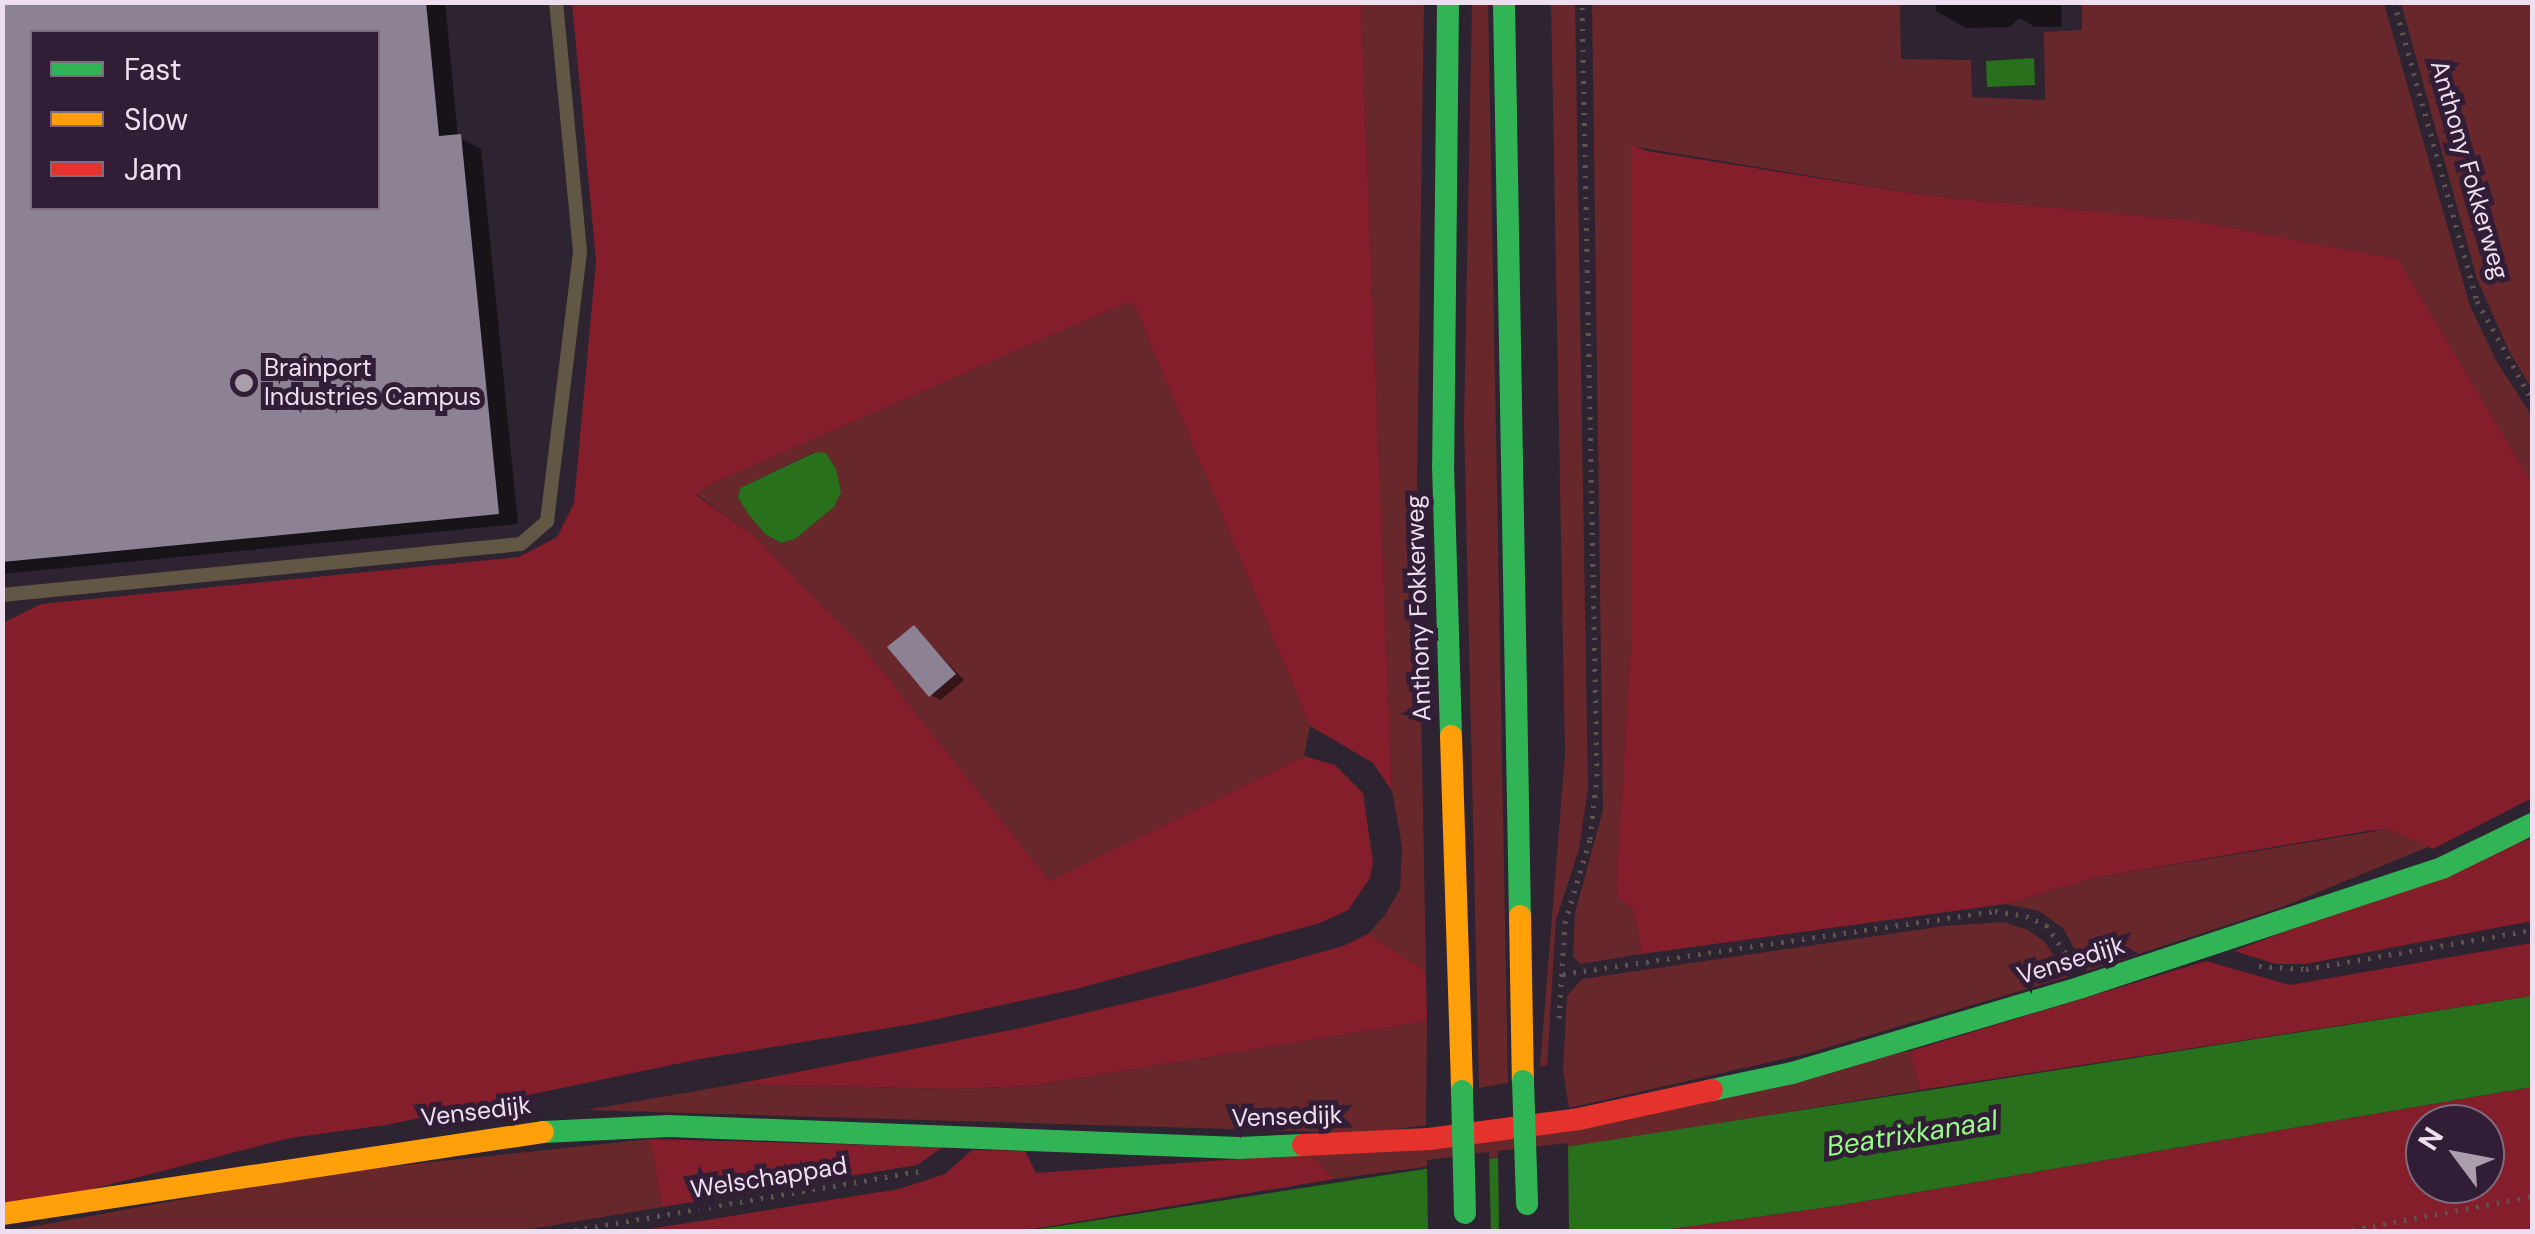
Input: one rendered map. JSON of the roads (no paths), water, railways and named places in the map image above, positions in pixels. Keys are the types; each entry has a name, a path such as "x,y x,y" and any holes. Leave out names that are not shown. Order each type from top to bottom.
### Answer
{"street":[{"name":"Anthony Fokkerweg","path":"1448,2 1443,465 1466,1222"},
{"path":"1504,2 1527,1232"},
{"name":"Vensedijk","path":"2,1214 537,1132 669,1126 794,1128 1239,1148 1429,1138 1580,1119 1792,1073 2082,987 2444,867 2532,824"}],"lane":[{"path":"2,596 521,544 547,521 580,251 556,2"}],"water":[{"path":"2034,58 2035,85 1987,87 1986,61"},
{"path":"816,452 826,453 836,469 841,492 834,507 795,539 781,543 765,534 749,515 738,498 740,488"},
{"name":"Beatrixkanaal","path":"2532,996 2532,1087 2433,1104 2405,1104 2405,1109 1842,1205 1649,1232 1021,1232"}],"place":[{"name":"Brainport Industries Campus","path":"244,383"}]}
